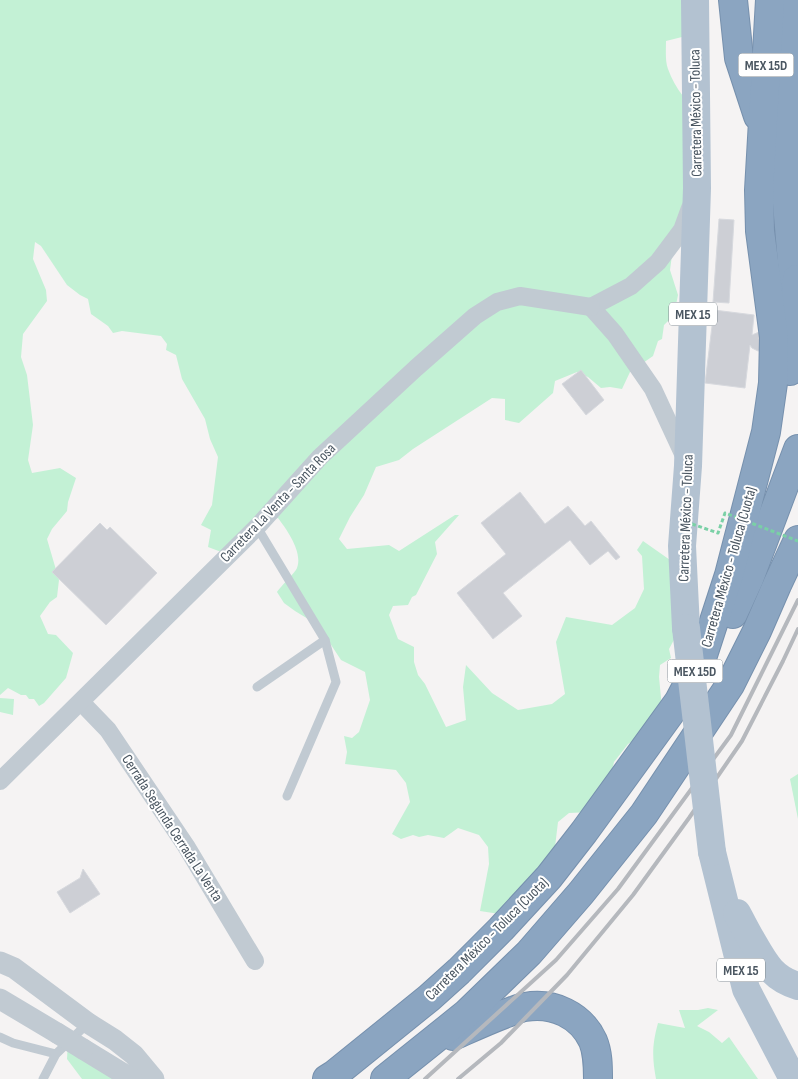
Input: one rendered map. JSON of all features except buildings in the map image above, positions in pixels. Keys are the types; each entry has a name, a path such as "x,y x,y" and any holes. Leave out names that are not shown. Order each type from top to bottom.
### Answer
{"highway":[{"path":"732,0 739,58 762,129"},
{"name":"Carretera México - Toluca (Cuota)","path":"327,1079 429,998 459,971 548,878 584,832 679,701 703,654 730,575 766,432 773,384 774,337 760,231 759,190 770,0"},
{"path":"793,0 784,63 785,179 795,298"},
{"path":"771,519 788,402 798,259"},
{"path":"771,519 798,449"},
{"name":"MEX 15D","path":"584,890 714,659 749,579 771,519"},
{"name":"MEX 15D","path":"386,1079 466,1014 529,953 584,890 644,814 730,685 757,631 798,540"},
{"path":"418,1053 485,1021 522,1007 546,1006 569,1014 587,1031 597,1054 598,1079"}],"main road":[{"name":"Carretera México - Toluca","path":"695,0 698,188 688,466 682,546 686,628 712,852 746,989 793,1079"},
{"path":"720,884 765,963 781,979 798,986"}],"street":[{"path":"688,466 653,389 615,334 591,307 631,286 658,262 682,230 698,188"},
{"name":"Carretera La Venta - Santa Rosa","path":"0,781 257,527 320,457 475,316 498,302 520,296 591,307"},
{"name":"Cerrada Segunda Cerrada La Venta","path":"80,702 108,730 186,846 255,961"},
{"path":"0,962 14,968 88,1023 115,1040 134,1055 154,1079"},
{"path":"0,999 56,1043 83,1049 132,1079"}],"lane":[{"path":"257,527 325,640 336,682 287,796"},
{"path":"257,687 325,640"},
{"path":"0,1037 14,1043 56,1043 88,1023"},
{"path":"43,1079 56,1043"}],"path":[{"path":"692,524 718,533 725,513 798,540"}],"green space":[{"path":"0,0 704,0 682,37 666,41 666,63 674,83 693,108 705,119 672,255 670,270 678,295 674,315 664,325 662,339 658,341 653,356 630,372 622,389 601,388 588,377 577,372 555,381 553,393 519,423 505,420 505,399 492,398 399,460 376,467 364,495 339,539 347,549 389,545 399,551 455,515 459,515 435,542 437,554 416,595 412,597 408,605 393,606 389,615 398,639 414,647 414,662 418,675 425,684 446,727 466,720 463,687 466,665 492,693 518,710 552,704 565,694 556,642 566,617 612,625 635,608 644,589 642,556 637,550 643,541 680,567 682,625 669,649 671,658 660,665 659,677 662,708 650,730 628,744 614,762 604,804 591,812 569,813 558,822 552,872 506,915 480,911 489,864 488,847 479,835 458,828 444,838 413,835 401,839 392,834 410,802 406,783 396,770 345,764 347,752 344,736 352,738 359,732 370,700 365,672 341,660 318,625 284,603 277,592 296,570 298,562 296,548 278,518 248,528 224,553 208,547 211,530 201,525 212,505 218,457 210,439 205,419 182,379 176,355 166,350 167,344 161,336 122,331 113,333 108,326 91,314 88,299 67,285 41,246 35,242 33,259 46,290 47,301 23,334 21,357 27,375 33,425 28,460 32,473 60,468 76,478 67,511 52,529 47,539 59,580 57,597 50,602 40,616 48,634 56,635 73,653 66,678 44,703 39,706 34,699 29,699 26,695 21,695 8,688 0,695"},
{"path":"0,698 14,699 13,715 0,712"},
{"path":"798,774 798,819 790,779"},
{"path":"708,1008 718,1010 697,1026 709,1032 722,1043 729,1037 758,1079 656,1079 653,1051 658,1023 685,1028 679,1010"},
{"path":"68,1041 132,1079 82,1079 67,1059"}],"railway":[{"path":"425,1079 556,960 618,889 731,735 798,600"},
{"path":"458,1079 501,1043 567,975 633,895 742,741 798,629"}]}
